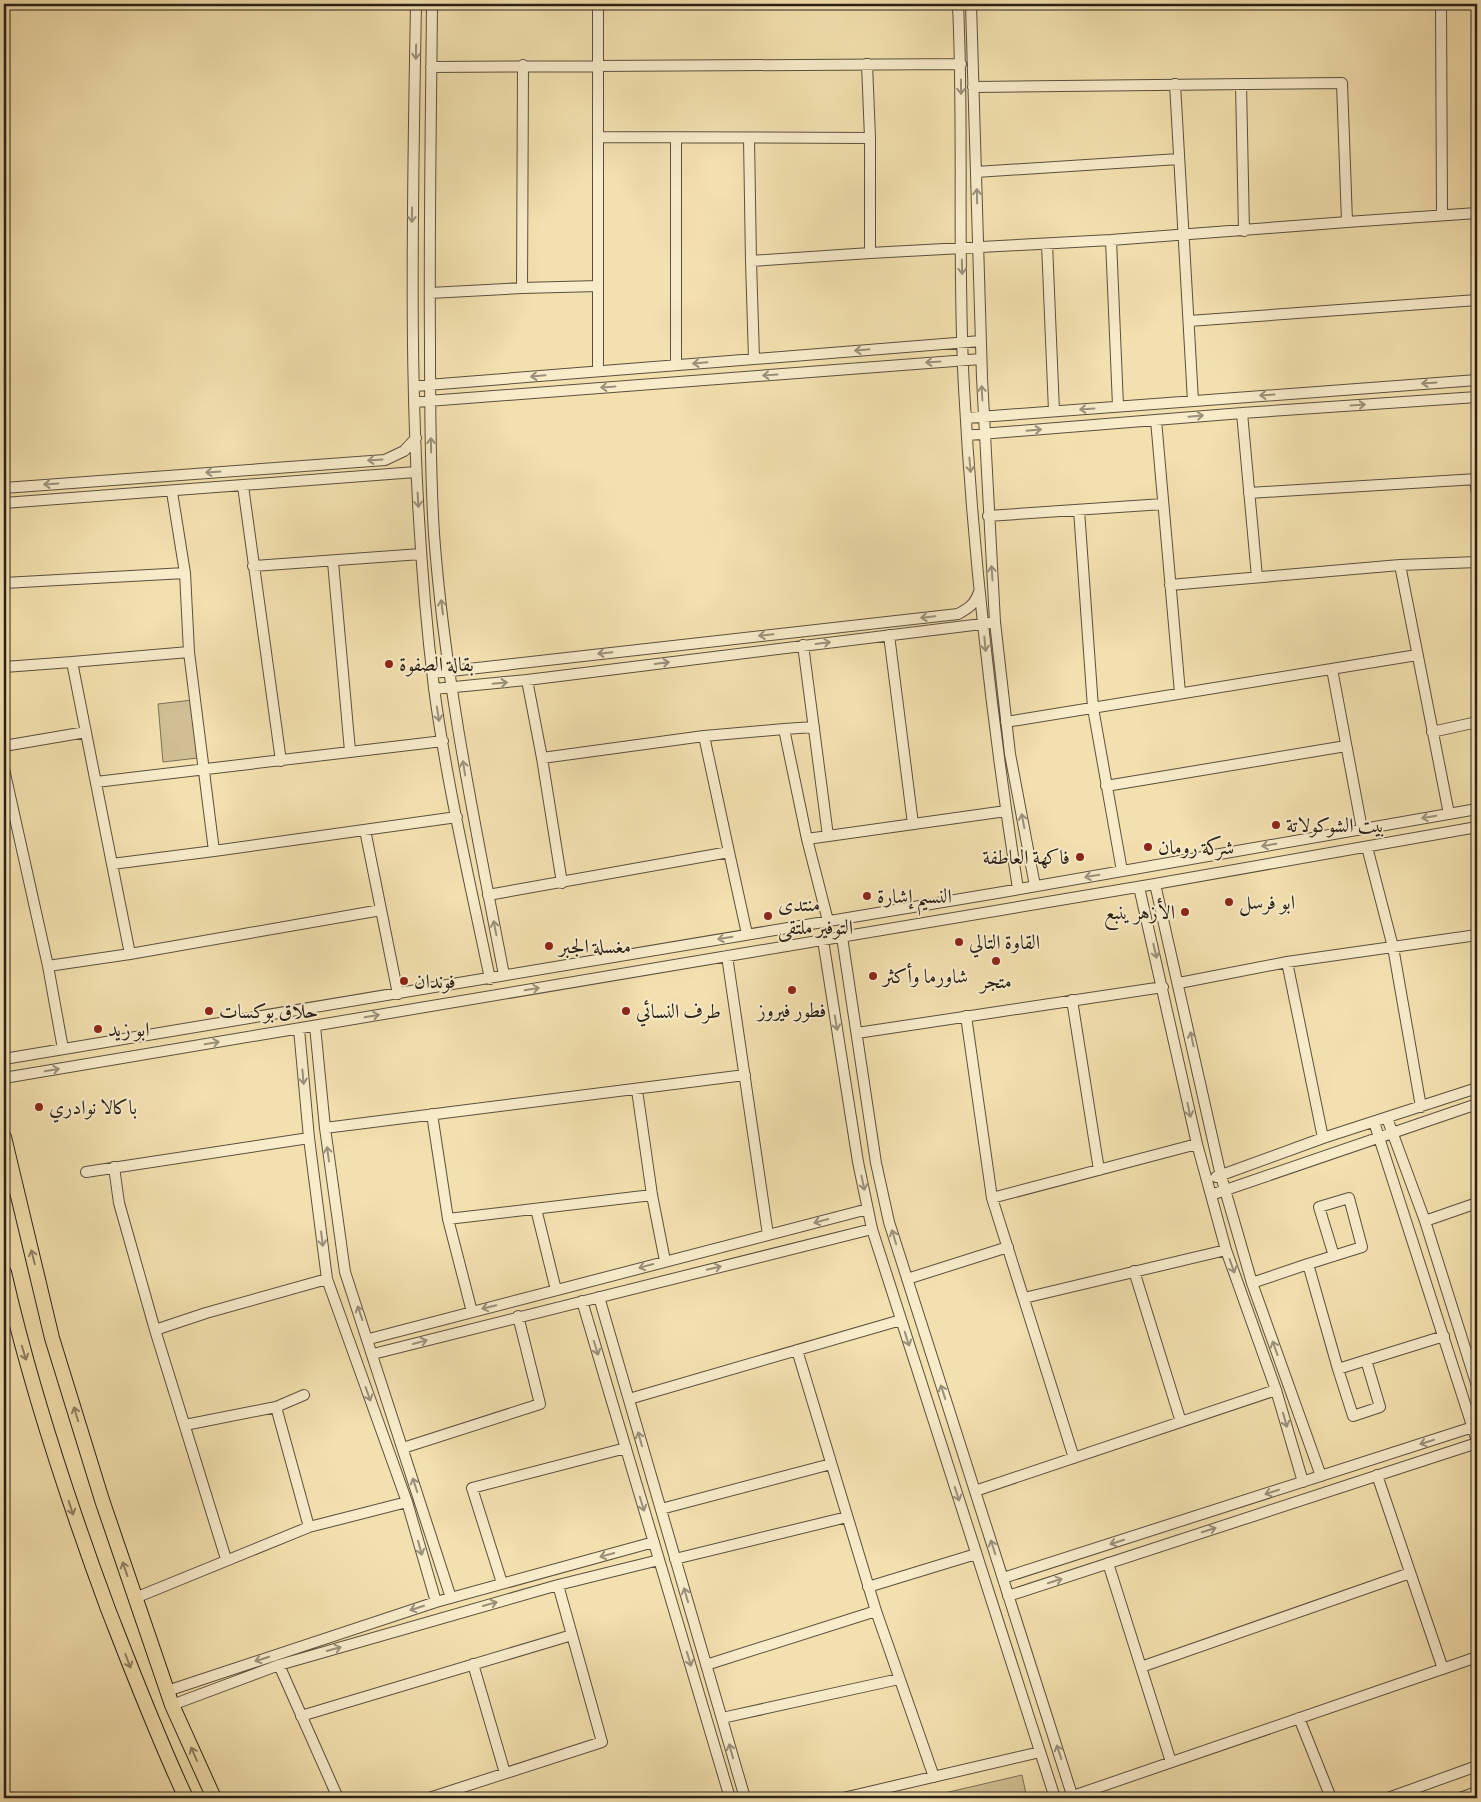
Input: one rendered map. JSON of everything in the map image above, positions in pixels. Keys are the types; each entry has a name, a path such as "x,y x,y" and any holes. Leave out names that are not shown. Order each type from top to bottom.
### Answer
{"main road":[{"path":"4,1137 52,1338 102,1500 172,1705 214,1798"},
{"path":"4,1272 18,1332 72,1511 155,1732 186,1798"}],"street":[{"path":"416,4 412,223 416,472 421,554 434,689 457,817 490,978"},
{"path":"432,4 430,401 434,534 449,671 467,783 504,975"},
{"path":"598,4 598,371"},
{"path":"958,4 961,64 963,360 966,418 989,690 1018,889"},
{"path":"971,4 981,359 995,622 1006,722 1035,886"},
{"path":"1440,4 1442,215"},
{"path":"431,67 598,64 961,64"},
{"path":"867,64 870,138 870,253"},
{"path":"522,288 523,65"},
{"path":"974,86 1342,83 1348,222"},
{"path":"1175,84 1193,401"},
{"path":"1241,84 1244,231"},
{"path":"598,137 870,138"},
{"path":"676,138 676,365"},
{"path":"749,138 754,359"},
{"path":"976,172 1179,159"},
{"path":"751,261 1111,240 1477,213"},
{"path":"1111,240 1118,406"},
{"path":"1047,244 1054,411"},
{"path":"430,293 598,286"},
{"path":"1189,321 1477,300"},
{"path":"415,386 981,341"},
{"path":"415,402 981,359"},
{"path":"966,418 1477,380"},
{"path":"968,435 1242,413 1477,397"},
{"path":"1242,413 1257,577"},
{"path":"1156,420 1180,694"},
{"path":"4,488 385,460 404,451 416,438"},
{"path":"4,503 172,492 416,472"},
{"path":"1249,493 1476,479 1477,494"},
{"path":"243,486 252,566 281,761"},
{"path":"172,492 185,574 190,652 214,851"},
{"path":"988,516 1163,504"},
{"path":"1079,510 1093,708 1122,871"},
{"path":"252,566 333,562 421,554"},
{"path":"333,562 350,751"},
{"path":"1170,585 1400,564 1477,562"},
{"path":"1400,564 1449,814"},
{"path":"4,583 185,574"},
{"path":"433,672 958,614 969,608 976,601 980,588"},
{"path":"434,689 527,680 995,622"},
{"path":"889,635 914,824"},
{"path":"802,646 828,836"},
{"path":"4,667 190,652"},
{"path":"1006,722 1417,655"},
{"path":"72,662 130,954"},
{"path":"1332,669 1362,829"},
{"path":"527,680 542,758 562,883"},
{"path":"1432,732 1477,722"},
{"path":"542,758 704,736 814,727"},
{"path":"784,729 807,839 828,921"},
{"path":"4,746 86,732"},
{"path":"704,736 748,934"},
{"path":"96,782 443,741"},
{"path":"1106,786 1346,746"},
{"path":"4,769 48,966 63,1049"},
{"path":"4,1059 1018,889 1477,809"},
{"path":"807,839 1006,811"},
{"path":"112,864 457,817"},
{"path":"4,1078 1139,887 1477,827"},
{"path":"365,830 398,994"},
{"path":"1367,846 1393,947 1421,1107"},
{"path":"488,895 729,852"},
{"path":"1155,884 1179,983 1221,1176 1252,1283 1320,1476"},
{"path":"1139,887 1197,1144 1226,1250 1276,1390 1303,1482"},
{"path":"48,966 130,954 381,910"},
{"path":"1179,983 1287,962 1477,935"},
{"path":"842,937 876,1163 890,1222 1073,1797 1477,1657"},
{"path":"823,940 858,1162 872,1229 1055,1798"},
{"path":"727,956 768,1235"},
{"path":"1287,962 1323,1138"},
{"path":"857,1033 1163,987"},
{"path":"1072,1000 1099,1170"},
{"path":"966,1016 992,1198 1074,1458"},
{"path":"315,1026 325,1128 345,1272 369,1339 451,1598"},
{"path":"299,1029 309,1138 327,1279 407,1502 436,1602"},
{"path":"325,1128 744,1075"},
{"path":"1208,1179 1221,1176 1323,1138 1477,1088"},
{"path":"637,1090 652,1195 665,1261"},
{"path":"1211,1195 1477,1104"},
{"path":"432,1114 448,1219 472,1312"},
{"path":"1388,1118 1425,1221 1476,1381"},
{"path":"1008,1596 1477,1442 1374,1122"},
{"path":"86,1172 309,1138"},
{"path":"992,1198 1197,1144"},
{"path":"114,1167 119,1203 155,1330 226,1559"},
{"path":"448,1219 652,1195"},
{"path":"1252,1283 1362,1247 1349,1198 1319,1207 1334,1256"},
{"path":"1425,1221 1477,1203"},
{"path":"536,1209 556,1290"},
{"path":"369,1339 868,1209"},
{"path":"373,1354 518,1316 872,1229"},
{"path":"907,1279 1008,1247"},
{"path":"1024,1298 1134,1270 1226,1250"},
{"path":"1308,1264 1353,1416 1380,1408 1366,1360"},
{"path":"1134,1270 1181,1422"},
{"path":"155,1330 206,1313 327,1279"},
{"path":"599,1297 745,1798"},
{"path":"582,1301 730,1798"},
{"path":"403,1448 540,1404 518,1316"},
{"path":"628,1399 901,1320"},
{"path":"1338,1369 1444,1336"},
{"path":"796,1350 868,1587 934,1777"},
{"path":"975,1491 1276,1390"},
{"path":"185,1425 276,1406 304,1395"},
{"path":"276,1406 309,1527"},
{"path":"1003,1578 1473,1427"},
{"path":"502,1583 472,1488 626,1448"},
{"path":"661,1509 831,1464"},
{"path":"1377,1475 1443,1669"},
{"path":"135,1598 226,1559 309,1527 407,1502"},
{"path":"675,1559 847,1517"},
{"path":"167,1691 436,1602 654,1542"},
{"path":"868,1587 976,1554"},
{"path":"172,1705 279,1664 558,1585 659,1560"},
{"path":"1108,1563 1171,1762"},
{"path":"1141,1667 1410,1573"},
{"path":"429,1798 602,1742 558,1585"},
{"path":"706,1665 876,1611"},
{"path":"301,1716 572,1635"},
{"path":"279,1664 338,1798"},
{"path":"473,1664 506,1773"},
{"path":"722,1718 899,1679"},
{"path":"1299,1718 1331,1798"},
{"path":"842,1798 1040,1752"},
{"path":"1388,1798 1477,1766"},
{"path":"1460,1798 1477,1792"}],"shaded area":[{"path":"192,700 198,758 163,762 158,704"},
{"path":"1022,1775 1027,1798 923,1798"}],"place":[{"name":"بقالة الصفوة","path":"389,664"},
{"name":"بيت الشوكولاتة","path":"1276,825"},
{"name":"شركة رومان","path":"1148,847"},
{"name":"فاكهة العاطفة","path":"1080,857"},
{"name":"النسيم إشارة","path":"867,896"},
{"name":"ابو فرسل","path":"1229,902"},
{"name":"الأزهر ينبع","path":"1185,912"},
{"name":"منتدى التوفير ملتقى","path":"768,916"},
{"name":"القاوة التالي","path":"959,942"},
{"name":"مغسلة الجبر","path":"549,946"},
{"name":"متجر","path":"996,961"},
{"name":"شاورما وأكثر","path":"873,976"},
{"name":"فوندان","path":"404,981"},
{"name":"فطور فيروز","path":"792,990"},
{"name":"حلاق بوكسات","path":"209,1011"},
{"name":"طرف النسائي","path":"626,1011"},
{"name":"ابو زيد","path":"98,1029"},
{"name":"باكالا نوادري","path":"39,1107"}]}
